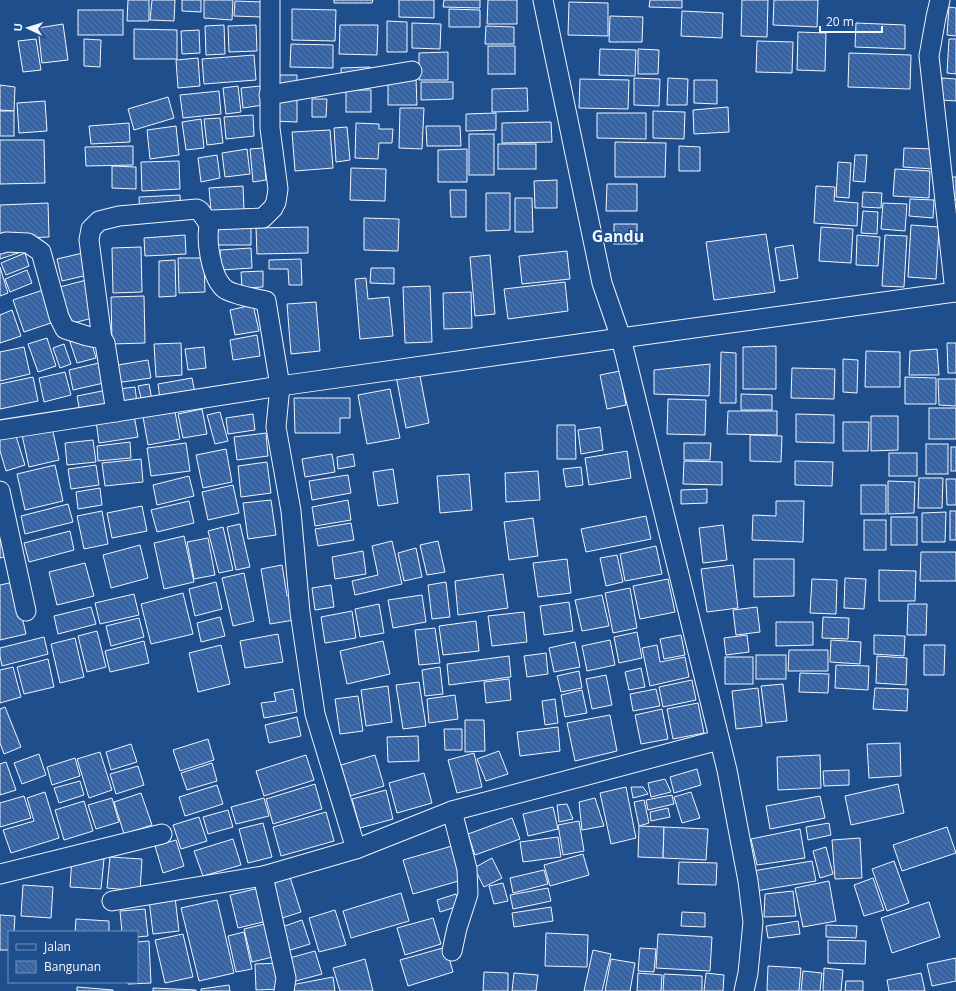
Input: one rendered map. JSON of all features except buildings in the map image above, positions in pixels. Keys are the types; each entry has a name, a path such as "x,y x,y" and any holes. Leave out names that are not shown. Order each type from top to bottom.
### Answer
{"street":[{"path":"209,224 212,220 263,218 273,208 276,202 278,189 270,128 270,0"},
{"path":"543,0 602,283 621,338 727,770 746,873 753,922 748,973 744,991"},
{"path":"0,430 280,386 956,292 930,56 940,0"},
{"path":"270,95 412,71"},
{"path":"116,412 105,343 102,339 89,240 91,229 99,221 119,216 197,209 209,224 209,252 218,280 225,289 266,301 280,386 276,427 291,511 300,612 315,714 356,849"},
{"path":"0,244 6,242 28,243 41,252 59,317 65,329 102,339"},
{"path":"0,491 26,612"},
{"path":"112,900 263,876 356,849 452,812 719,740"},
{"path":"452,812 467,869 468,894 457,928 452,951"},
{"path":"0,874 162,834"},
{"path":"263,876 286,978 284,991"}],"district":[{"name":"Gandu","path":"618,236"}]}
